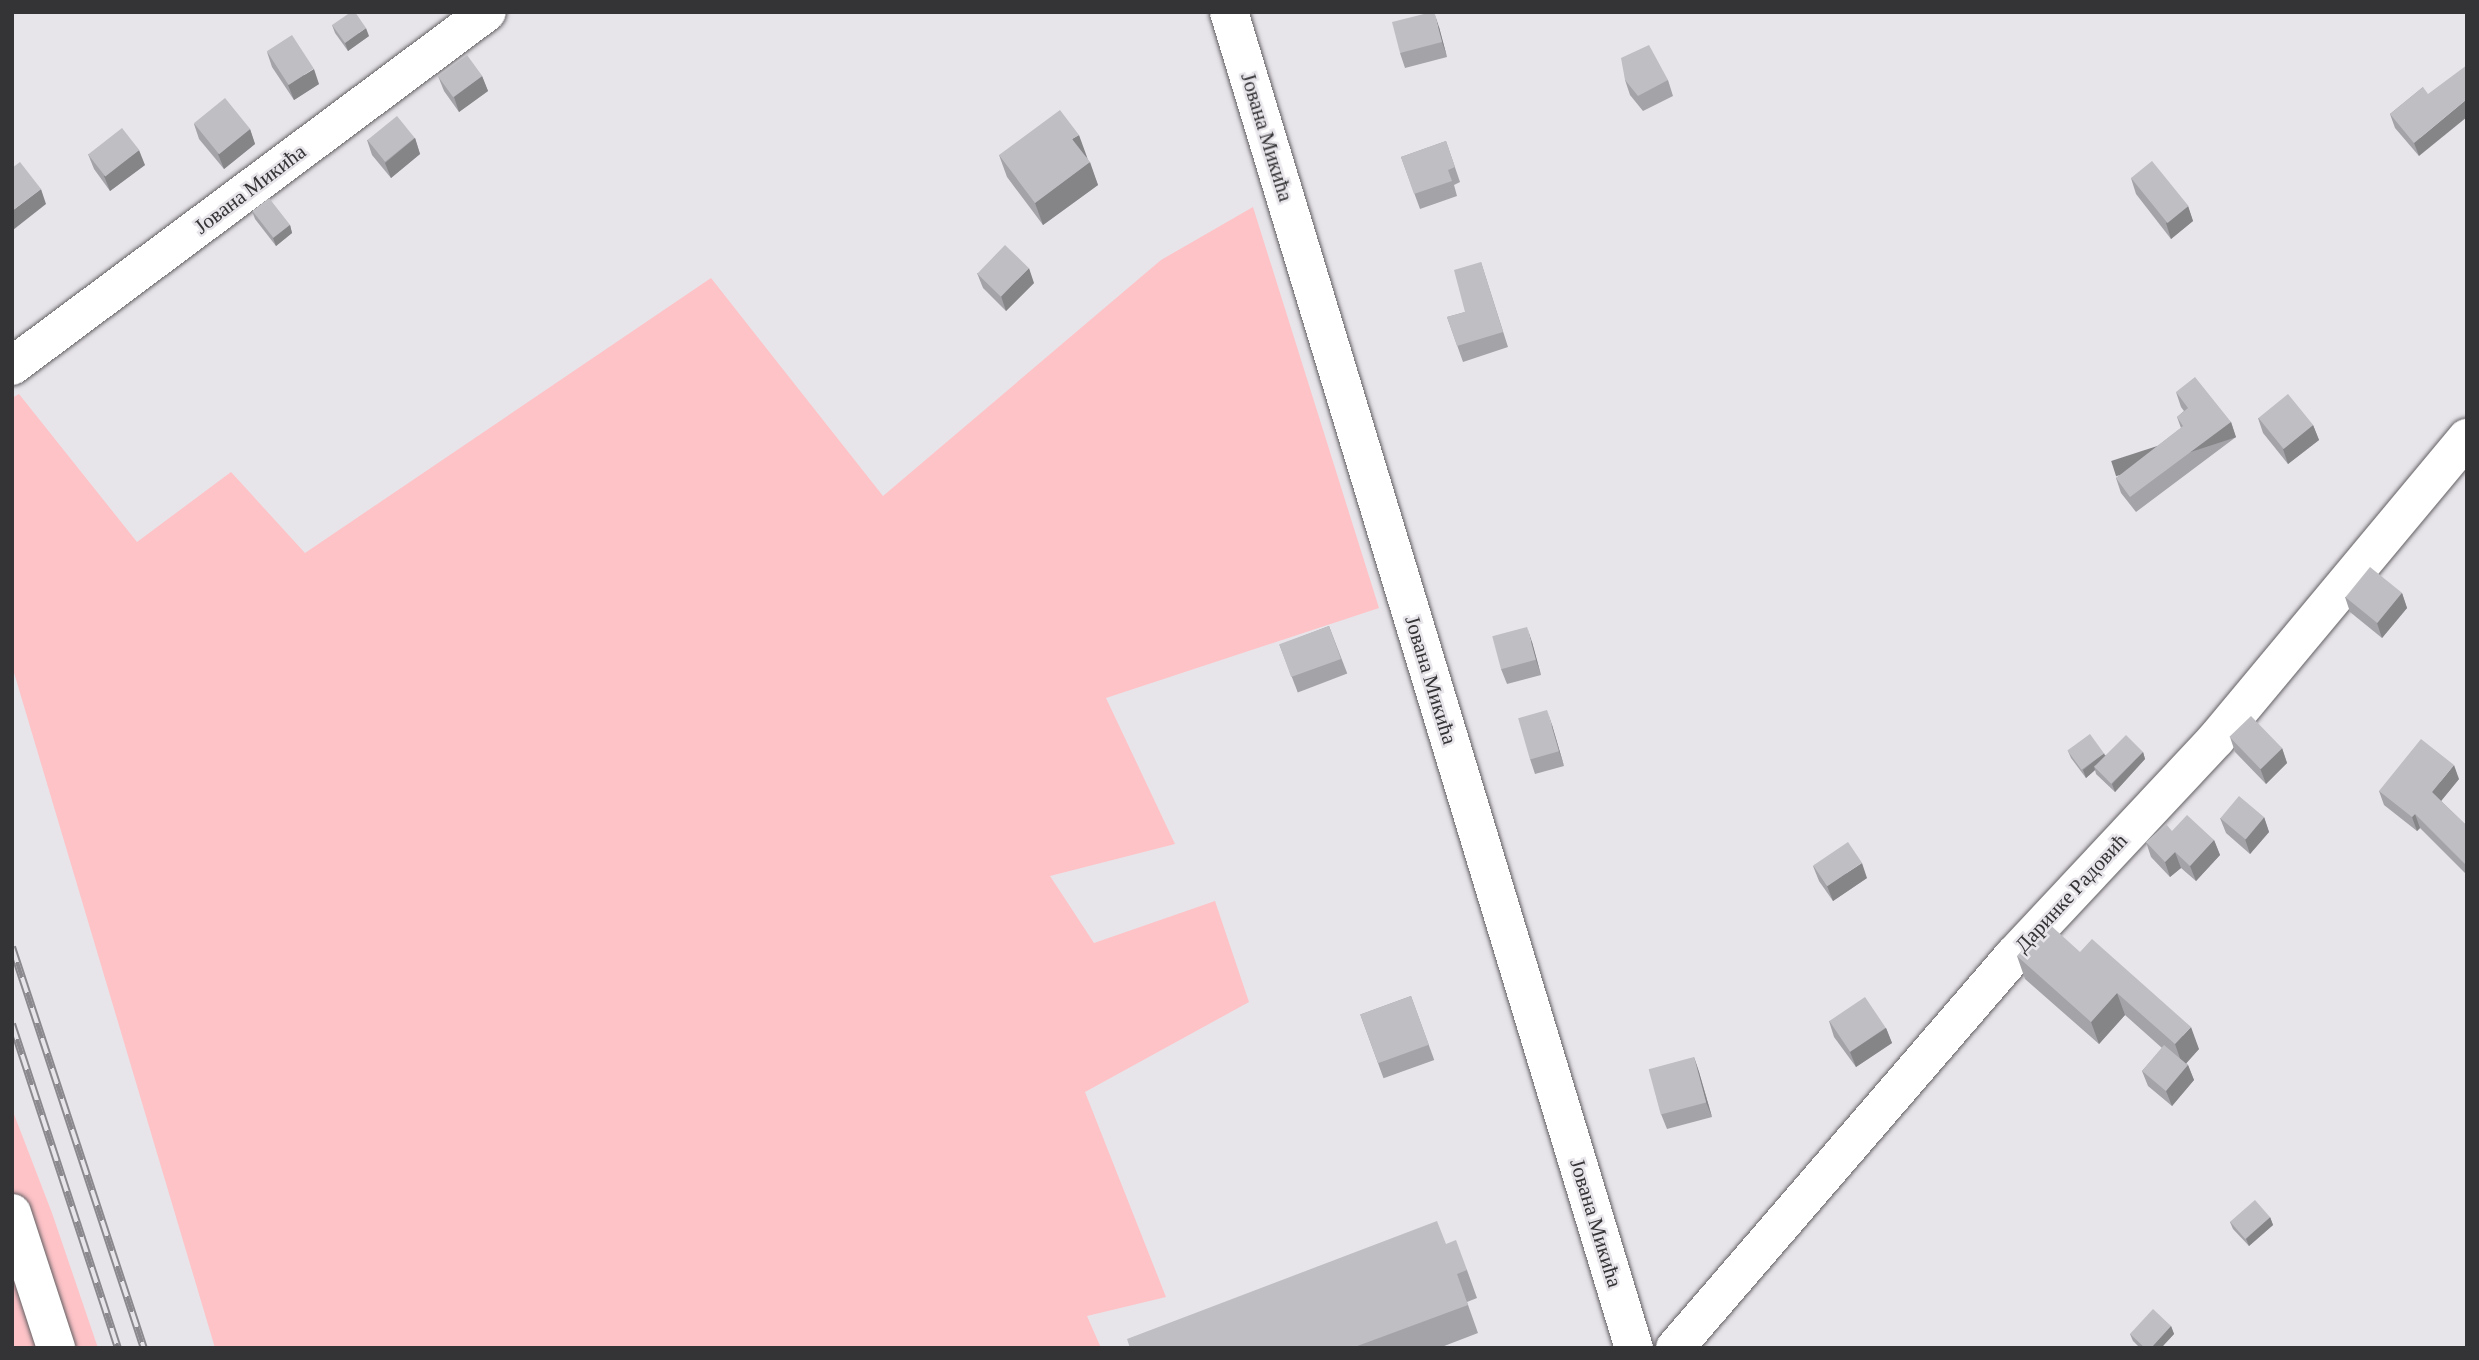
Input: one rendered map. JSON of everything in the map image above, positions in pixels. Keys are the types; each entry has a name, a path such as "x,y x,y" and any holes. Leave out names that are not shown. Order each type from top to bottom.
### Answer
{"street":[{"name":"Јована Микића","path":"12,366 487,12"},
{"name":"Јована Микића","path":"1229,12 1634,1348"},
{"name":"Даринке Радовић","path":"1675,1348 2014,955 2216,738 2467,438"},
{"path":"12,1213 56,1348"}],"shaded area":[{"path":"1253,207 1379,608 1106,698 1175,844 1050,876 1094,943 1215,901 1249,1002 1085,1092 1166,1297 1087,1316 1101,1348 215,1348 12,666 12,398 19,394 137,542 231,472 305,553 711,278 883,496 1161,260"},
{"path":"12,1109 52,1213 98,1348 12,1348"}],"building":[{"path":"355,12 366,28 345,43 332,25"},
{"path":"1434,12 1442,42 1400,53 1392,22"},
{"path":"292,35 314,69 289,85 267,51"},
{"path":"1649,45 1668,80 1638,96 1625,80 1621,58"},
{"path":"467,55 482,76 453,97 438,76"},
{"path":"2467,65 2467,99 2414,143 2390,114 2423,87 2428,94"},
{"path":"225,98 250,129 219,154 194,123"},
{"path":"1060,110 1079,135 1072,139 1090,162 1035,203 999,155"},
{"path":"397,116 415,138 385,162 367,140"},
{"path":"122,128 139,150 105,177 88,154"},
{"path":"1446,141 1455,167 1448,170 1452,181 1414,194 1401,157"},
{"path":"2152,161 2189,206 2168,223 2131,178"},
{"path":"20,162 41,189 12,211 12,168"},
{"path":"269,198 290,225 273,238 252,211"},
{"path":"1005,245 1029,268 1001,297 977,274"},
{"path":"1481,262 1503,332 1457,346 1447,317 1465,312 1454,270"},
{"path":"2195,377 2231,422 2130,497 2116,478 2183,426 2177,417 2188,408 2176,392"},
{"path":"2288,394 2313,425 2284,449 2258,418"},
{"path":"2370,567 2402,593 2377,623 2345,597"},
{"path":"1329,626 1341,659 1291,677 1279,644"},
{"path":"1527,627 1536,660 1501,669 1492,636"},
{"path":"1547,710 1559,751 1530,760 1518,718"},
{"path":"2251,716 2282,748 2261,769 2229,737"},
{"path":"2090,734 2104,753 2081,770 2067,750"},
{"path":"2126,735 2143,752 2111,784 2094,767"},
{"path":"2421,739 2454,765 2432,792 2467,826 2467,866 2415,814 2412,817 2379,791"},
{"path":"2239,796 2264,817 2246,839 2220,818"},
{"path":"2187,815 2214,840 2190,866 2175,852 2165,862 2146,842 2166,824 2172,831"},
{"path":"1848,842 1862,863 1827,886 1813,865"},
{"path":"2047,922 2080,952 2092,939 2191,1027 2175,1044 2117,993 2091,1022 2017,956"},
{"path":"1411,996 1429,1045 1378,1063 1360,1014"},
{"path":"1865,997 1886,1028 1850,1052 1829,1021"},
{"path":"2164,1045 2188,1065 2166,1091 2142,1071"},
{"path":"1694,1057 1706,1102 1661,1115 1649,1069"},
{"path":"2255,1200 2270,1217 2245,1239 2230,1222"},
{"path":"1437,1221 1446,1244 1456,1240 1467,1270 1457,1274 1468,1305 1352,1348 1130,1348 1127,1339"},
{"path":"2153,1309 2171,1326 2151,1348 2145,1348 2130,1334"}],"railway":[{"path":"12,947 144,1348"},
{"path":"12,1024 118,1348"}]}
